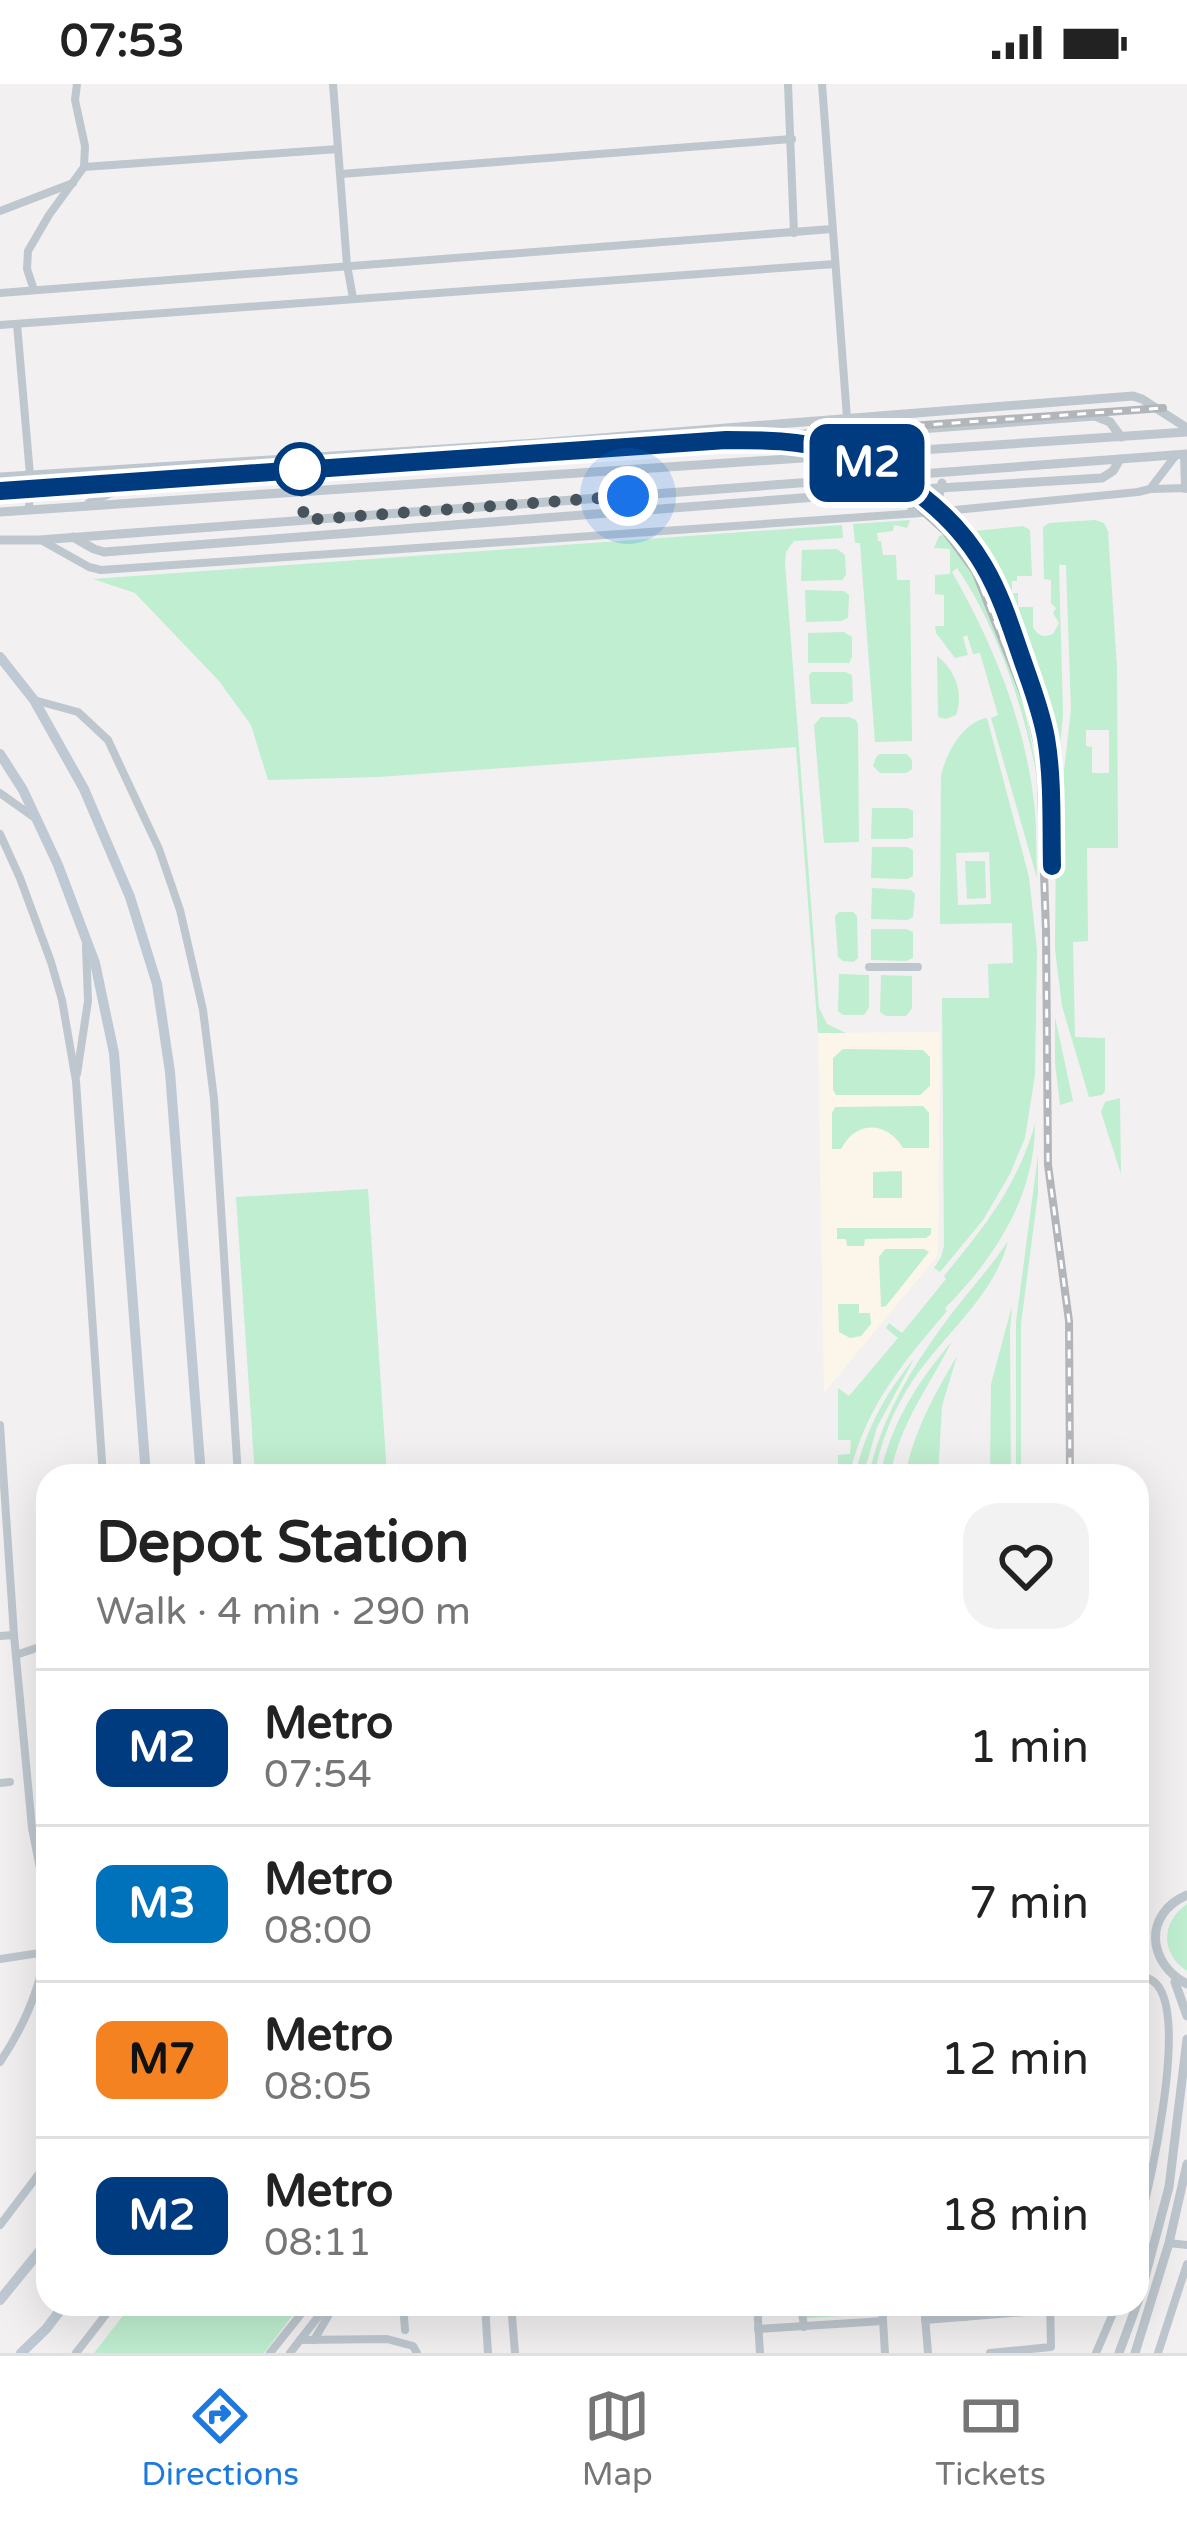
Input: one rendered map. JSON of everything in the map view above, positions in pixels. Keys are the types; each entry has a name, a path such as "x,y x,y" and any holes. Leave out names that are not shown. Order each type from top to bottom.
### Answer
{"main road":[{"path":"0,657 34,700 84,789 130,897 157,984 170,1072 200,1464"},
{"path":"0,754 23,790 58,865 95,963 114,1053 145,1464"},
{"path":"0,2300 36,2256"},
{"path":"21,2353 56,2316"}],"street":[{"path":"34,291 27,269 28,251 84,167 77,84"},
{"path":"333,84 352,298"},
{"path":"788,84 794,233"},
{"path":"822,84 847,418"},
{"path":"340,174 792,139"},
{"path":"84,167 338,149"},
{"path":"0,211 75,182"},
{"path":"0,293 832,229"},
{"path":"0,325 835,264"},
{"path":"16,324 29,510"},
{"path":"0,477 537,443 1133,396 1187,430"},
{"path":"84,506 121,488 1095,416 1110,422 1121,436"},
{"path":"0,512 1187,430"},
{"path":"0,540 1182,455"},
{"path":"39,539 101,570 935,512 1186,489 1182,455"},
{"path":"1150,489 1182,455"},
{"path":"73,537 104,552 1102,478 1120,459"},
{"path":"935,512 944,472"},
{"path":"905,475 914,513"},
{"path":"34,700 78,712 108,740 159,849 180,910 206,1021 237,1464"},
{"path":"0,793 37,819"},
{"path":"0,834 51,962 76,1081 102,1464"},
{"path":"76,1081 88,1001 85,937"},
{"path":"869,967 919,967"},
{"path":"0,1425 14,1635 36,1848"},
{"path":"0,1636 14,1635"},
{"path":"16,1654 36,1648"},
{"path":"1185,1893 1168,1906 1155,1933 1161,1963 1180,1988 1187,2016"},
{"path":"0,1959 36,1954"},
{"path":"1171,1974 1187,1984"},
{"path":"1149,1981 1160,1988 1169,2017 1169,2048 1149,2179"},
{"path":"0,2062 28,2012 36,1985"},
{"path":"1149,2262 1169,2187 1187,2039"},
{"path":"1149,2308 1187,2164"},
{"path":"0,2225 36,2178"},
{"path":"1169,2243 1187,2245"},
{"path":"1158,2353 1187,2264"},
{"path":"76,2353 105,2316"},
{"path":"270,2353 299,2316"},
{"path":"290,2353 321,2316"},
{"path":"314,2340 325,2316"},
{"path":"404,2316 405,2330"},
{"path":"486,2316 488,2353"},
{"path":"512,2316 515,2353"},
{"path":"757,2316 760,2353"},
{"path":"803,2316 804,2327"},
{"path":"883,2316 885,2353"},
{"path":"925,2316 928,2353"},
{"path":"925,2320 974,2316"},
{"path":"990,2353 1051,2347 1050,2316"},
{"path":"1096,2353 1112,2316"},
{"path":"1119,2353 1133,2316"},
{"path":"1135,2353 1146,2316"},
{"path":"758,2329 883,2321"},
{"path":"300,2340 387,2339 413,2345 417,2353"}],"shaded area":[{"path":"940,1032 938,1255 824,1393 818,1033"}],"green space":[{"path":"910,520 907,528 894,525 893,531 877,533 883,555 896,555 897,580 910,580 912,741 875,742 860,543 855,543 853,524"},
{"path":"1095,520 1108,531 1117,668 1118,848 1087,848 1088,941 1073,942 1075,1037 1105,1038 1105,1091 1089,1097 1062,1006 1055,949 1056,840 1071,710 1066,565 1059,565 1063,715 1055,796 1047,727 1030,658 1002,592 966,532 1023,526 1030,530 1032,576 1017,576 1012,593 1018,593 1018,607 1033,607 1033,627 1047,636 1059,623 1051,603 1051,580 1044,579 1043,527","holes":["1086,730 1109,730 1109,773 1092,773"]},
{"path":"842,525 843,538 794,541 785,563 819,1008 827,1024 846,1033 818,1033 796,747 379,777 268,780 251,725 219,681 135,593 93,579"},
{"path":"946,534 965,560 996,622 1028,723 1039,788 1009,673 957,568 952,572 993,655 1023,741 1034,802 1037,878 991,718 998,715 980,653 973,654 967,635 963,637 968,655 955,658 936,633 935,626 944,626 944,595 935,594 935,575 950,574 950,549 934,548 939,536"},
{"path":"837,549 845,555 842,580 801,581 802,550"},
{"path":"805,590 844,591 849,595 848,618 806,622"},
{"path":"844,632 852,637 849,663 808,663 808,633"},
{"path":"937,656 953,675 958,690 956,715 946,719 938,717"},
{"path":"812,672 852,675 853,701 811,704"},
{"path":"821,717 849,717 858,725 859,842 824,843 814,725"},
{"path":"987,718 1029,877 1037,950 1035,1075 1025,1138 1010,1174 983,1220 940,1272 934,1268 944,1246 942,998 989,998 988,964 1013,963 1012,923 940,924 941,775 957,739","holes":["989,852 991,904 958,905 956,853"]},
{"path":"880,754 907,754 912,769 880,773 873,766"},
{"path":"872,808 913,811 913,837 871,839"},
{"path":"872,847 913,850 913,876 871,878"},
{"path":"965,861 985,861 986,898 967,899"},
{"path":"872,888 911,890 915,894 913,917 871,919"},
{"path":"839,912 857,916 858,958 854,962 838,957 835,916"},
{"path":"871,929 913,932 913,958 871,960"},
{"path":"839,974 869,975 869,1007 864,1015 838,1011"},
{"path":"881,975 912,976 912,1008 906,1016 880,1012"},
{"path":"1055,1017 1073,1101 1060,1105 1055,1063"},
{"path":"843,1049 923,1050 930,1057 930,1086 920,1095 836,1095 833,1058"},
{"path":"1120,1098 1121,1174 1101,1112 1105,1102"},
{"path":"923,1106 929,1113 929,1148 903,1148 889,1133 872,1128 855,1133 841,1149 832,1149 835,1107"},
{"path":"1035,1124 1028,1176 1009,1224 887,1388 852,1464 838,1464 838,1455 850,1454 851,1440 838,1440 838,1388 849,1396 898,1338 886,1328 889,1323 902,1333 946,1279 1009,1187"},
{"path":"1038,1155 1038,1193 1021,1324 1021,1464 1016,1464 1016,1322"},
{"path":"902,1171 902,1198 873,1198 873,1172"},
{"path":"368,1189 386,1464 254,1464 236,1197"},
{"path":"837,1228 931,1228 931,1234 926,1238 865,1239 864,1246 847,1246 846,1239 837,1239"},
{"path":"1008,1241 980,1297 906,1391 877,1464 873,1464 889,1415 909,1377"},
{"path":"885,1249 929,1252 881,1307 879,1257"},
{"path":"838,1304 859,1304 859,1313 870,1313 871,1324 861,1336 850,1338 839,1332"},
{"path":"1012,1306 1011,1464 990,1464 991,1384"},
{"path":"952,1341 908,1421 893,1464 883,1464 907,1404"},
{"path":"957,1356 942,1406 939,1464 908,1464 926,1414"},
{"path":"914,1359 877,1427 866,1464 858,1464 877,1414"},
{"path":"1187,1904 1187,1971 1172,1955 1167,1938 1172,1920"},
{"path":"123,2316 292,2316 264,2353 94,2353"}],"railway":[{"path":"772,436 1163,408"},
{"path":"497,462 731,445 818,454 866,472 910,499 946,532 975,571 1030,710 1040,757 1048,1165 1069,1321 1070,1464"},
{"path":"0,491 515,455"}],"metro line":[{"name":"M2","path":"0,491 726,440 803,443 853,457 886,472 929,502 984,566 1041,713 1051,780 1052,866"}],"route":[{"path":"300,469 304,520 628,496"}]}
